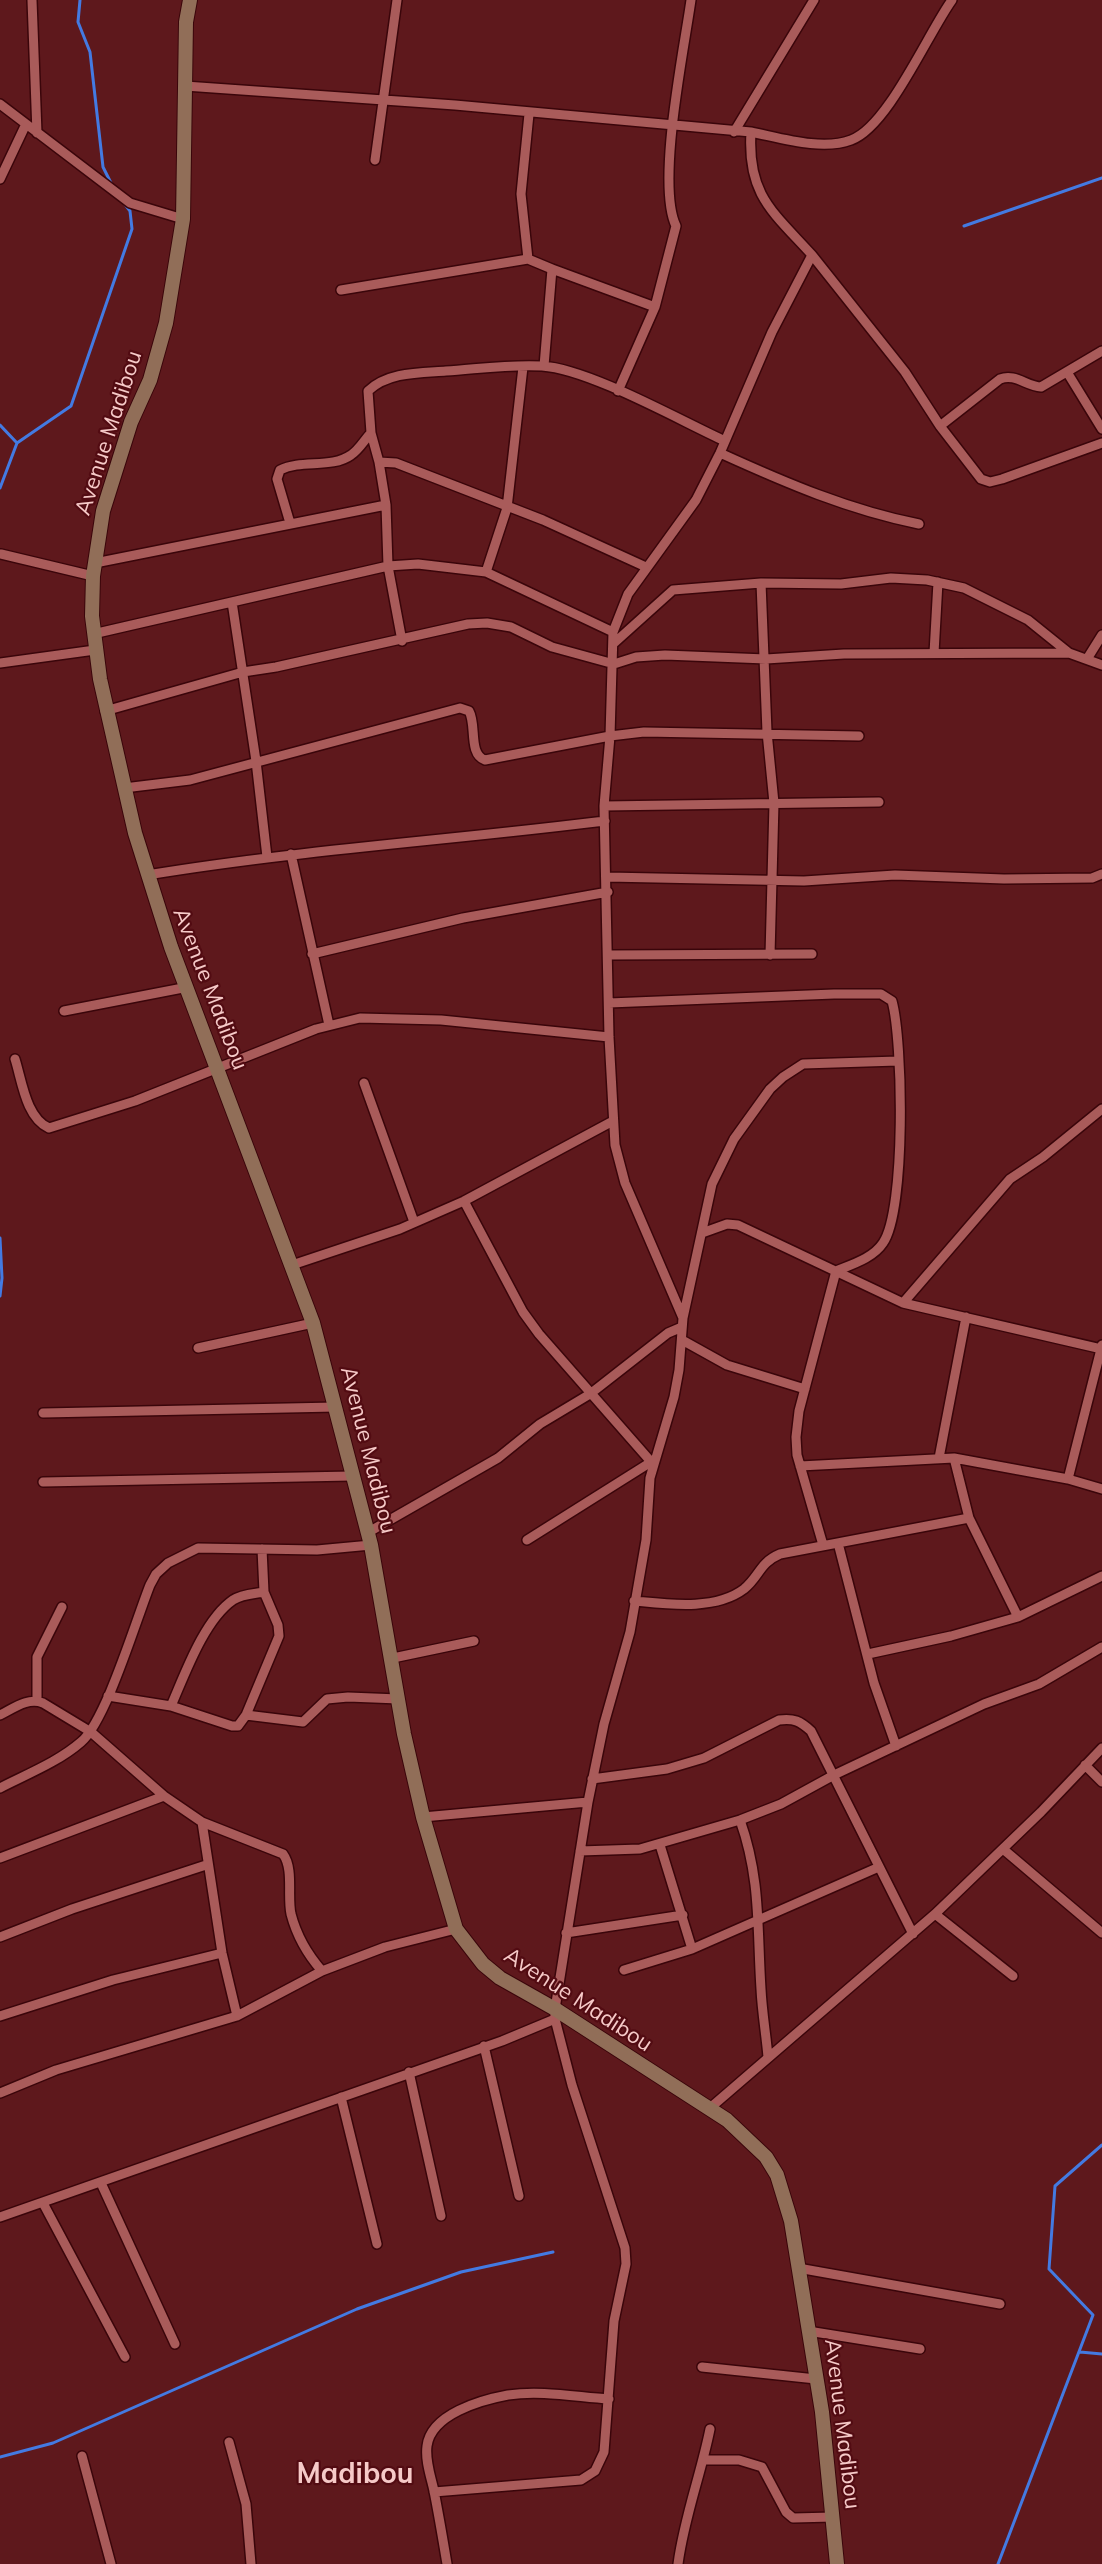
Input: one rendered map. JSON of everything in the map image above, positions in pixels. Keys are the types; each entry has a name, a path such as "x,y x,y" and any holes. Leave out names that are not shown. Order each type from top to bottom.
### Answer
{"street":[{"path":"32,0 37,82 37,133"},
{"name":"Avenue Madibou","path":"190,0 186,22 183,219 166,323 150,380 131,422 103,511 94,569 93,634 95,650 105,711 124,788 147,875 168,938 313,1323 369,1539 423,1817 456,1929 483,1964 500,1978 710,2108 749,2139 777,2175 787,2205 816,2379 837,2564"},
{"path":"375,160 397,0"},
{"path":"618,391 655,307 676,226 670,214 669,193 673,125 691,0"},
{"path":"734,132 814,0"},
{"path":"185,86 382,100 751,132 831,144 852,140 875,123 893,98 952,0"},
{"path":"0,104 130,203 183,219"},
{"path":"528,259 521,194 530,114"},
{"path":"0,179 26,124"},
{"path":"751,132 750,160 756,184 766,205 812,255 905,372 940,426 981,479 990,482 1102,443"},
{"path":"682,1323 625,1183 615,1144 609,1037 608,892 604,806 614,664 613,632 628,594 696,500 720,453 767,342 812,255"},
{"path":"341,290 528,259 655,307"},
{"path":"544,366 552,269"},
{"path":"940,426 970,401 1007,376 1019,378 1030,386 1041,387 1102,351"},
{"path":"402,640 388,566 386,505 379,462 371,433 368,391 378,381 425,373 544,366 586,378 618,391 725,441"},
{"path":"486,572 507,507 523,367"},
{"path":"1067,372 1102,429"},
{"path":"290,524 277,479 280,470 292,464 332,462 351,455 371,433"},
{"path":"720,453 839,503 876,515 919,524"},
{"path":"379,462 396,463 543,520 646,567"},
{"path":"1,554 94,569 290,524 386,505"},
{"path":"93,634 388,566 418,564 486,572 613,632"},
{"path":"613,644 673,590 696,586 761,583 841,584 891,578 938,582 964,588 1028,620 1069,653"},
{"path":"934,653 938,582"},
{"path":"761,583 766,659 767,732 774,802 770,880 770,956"},
{"path":"232,602 256,761 267,857"},
{"path":"105,711 243,672 402,640 468,624 487,623 511,627 552,647 614,664 636,657 665,655 766,659 843,654 1069,653 1102,665"},
{"path":"1087,659 1102,635"},
{"path":"0,663 95,650"},
{"path":"124,788 190,780 459,708 469,711 472,717 476,752 479,758 485,760 610,736 644,732 767,732 859,736"},
{"path":"604,806 879,802"},
{"path":"147,875 291,854 456,839 605,821"},
{"path":"291,854 328,1025"},
{"path":"607,877 770,880 895,875 1004,879 1092,878 1102,874"},
{"path":"312,954 441,922 608,892"},
{"path":"608,955 812,954"},
{"path":"64,1011 188,987"},
{"path":"609,1003 881,994 892,1001 898,1061 898,1172 888,1232 884,1243 873,1254 836,1270"},
{"path":"15,1059 32,1112 37,1120 49,1128 91,1116 328,1025 360,1018 391,1017 609,1037"},
{"path":"434,2492 581,2480 589,2476 601,2464 609,2399 614,2321 626,2264 625,2248 578,2105 555,2014 592,1779 604,1724 625,1656 646,1540 652,1463 674,1397 682,1340 682,1323 712,1184 746,1119 783,1077 803,1064 898,1061"},
{"path":"364,1083 414,1222"},
{"path":"903,1303 1010,1179 1042,1157 1102,1108"},
{"path":"292,1265 464,1202 613,1121"},
{"path":"464,1202 523,1312 566,1368 652,1463"},
{"path":"702,1233 727,1224 738,1225 903,1303 1102,1348 1068,1479"},
{"path":"823,1545 800,1466 796,1437 805,1389 836,1270"},
{"path":"939,1458 966,1317"},
{"path":"198,1348 313,1323"},
{"path":"0,1788 53,1761 91,1732 156,1574 176,1558 198,1548 317,1550 369,1539 498,1458 540,1424 590,1394 682,1323"},
{"path":"682,1340 727,1365 805,1389"},
{"path":"43,1413 336,1407"},
{"path":"800,1466 954,1458 1068,1479 1102,1489"},
{"path":"954,1458 969,1518 1018,1617"},
{"path":"527,1540 652,1463"},
{"path":"43,1482 352,1476"},
{"path":"634,1601 695,1604 735,1595 746,1587 769,1559 823,1545 969,1518"},
{"path":"838,1543 874,1683 896,1746"},
{"path":"108,1695 171,1706 238,1726 246,1716 279,1636 278,1625 264,1592 262,1550"},
{"path":"868,1654 951,1636 1018,1617 1102,1576"},
{"path":"171,1706 194,1655 223,1609 245,1594 264,1592"},
{"path":"37,1701 37,1657 62,1606"},
{"path":"393,1658 474,1641"},
{"path":"580,1851 616,1851 660,1845 740,1820 781,1804 834,1775 984,1704 1039,1684 1102,1647"},
{"path":"246,1716 303,1722 327,1699 348,1697 399,1699"},
{"path":"0,1715 25,1702 37,1701 91,1732 164,1796 202,1822 283,1854 288,1864 291,1914 304,1950 322,1971"},
{"path":"592,1779 667,1769 704,1758 779,1720 793,1718 811,1731 914,1934"},
{"path":"710,2108 914,1934 1003,1849 1102,1748"},
{"path":"1085,1766 1102,1782"},
{"path":"0,1858 164,1796"},
{"path":"423,1817 588,1802"},
{"path":"740,1820 754,1865 758,1890 758,1921 768,2057"},
{"path":"202,1822 206,1865 222,1953 237,2016"},
{"path":"660,1845 692,1948"},
{"path":"1003,1849 1102,1933"},
{"path":"0,1937 82,1906 206,1865"},
{"path":"624,1970 692,1948 879,1867"},
{"path":"935,1914 1013,1976"},
{"path":"566,1933 683,1915"},
{"path":"0,2093 87,2060 237,2016 322,1971 385,1947 456,1929"},
{"path":"0,2016 112,1980 222,1953"},
{"path":"0,2217 484,2046 555,2014"},
{"path":"484,2046 519,2196"},
{"path":"409,2072 441,2216"},
{"path":"341,2097 377,2244"},
{"path":"101,2182 175,2344"},
{"path":"43,2203 125,2357"},
{"path":"798,2268 1000,2304"},
{"path":"808,2331 920,2349"},
{"path":"702,2367 816,2379"},
{"path":"447,2564 427,2444 430,2434 444,2419 464,2409 508,2395 534,2394 609,2399"},
{"path":"678,2564 687,2516 704,2460 710,2428"},
{"path":"230,2442 246,2504 251,2564"},
{"path":"82,2456 111,2564"},
{"path":"704,2460 723,2459 756,2464 767,2472 789,2515 799,2519 833,2517"}],"waterway":[{"path":"80,0 78,22 90,52 103,167 112,185"},
{"path":"964,226 1102,178"},
{"path":"0,488 17,443 71,406 132,229 130,211 124,203"},
{"path":"0,425 17,443"},
{"path":"0,1238 2,1278 0,1296"},
{"path":"998,2564 1093,2315 1049,2269 1055,2186 1102,2145"},
{"path":"0,2457 53,2443 357,2309 461,2272 553,2252"},
{"path":"1080,2352 1102,2354"}],"district":[{"name":"Madibou","path":"355,2475"}]}
